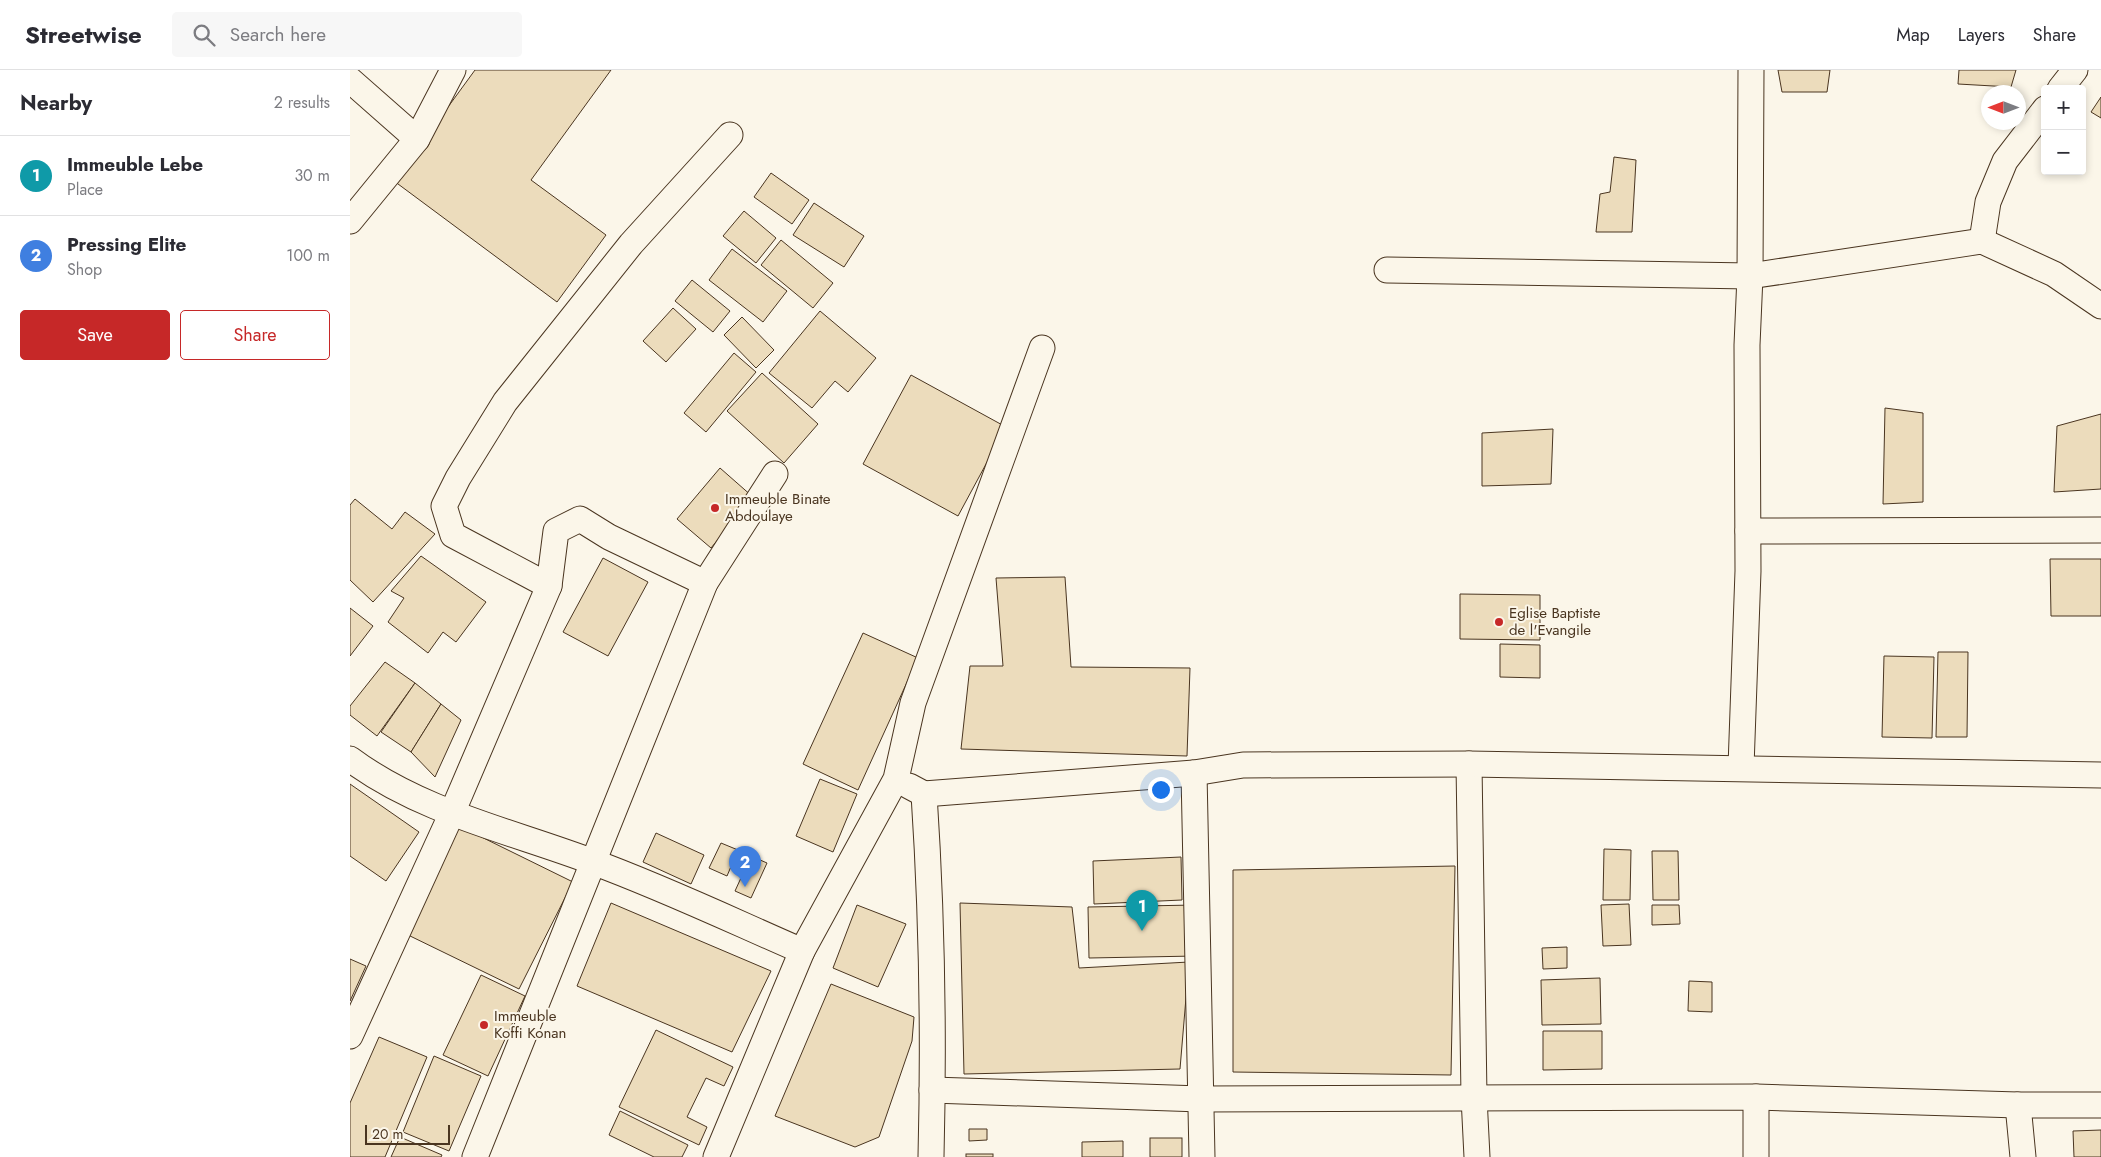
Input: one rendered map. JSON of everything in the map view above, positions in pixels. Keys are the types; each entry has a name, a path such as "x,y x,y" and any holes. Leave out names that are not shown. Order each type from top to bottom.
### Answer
{"street":[{"path":"350,221 417,139 453,70"},
{"path":"1741,767 1748,531 1747,345 1750,276 1751,70"},
{"path":"2063,85 2075,70"},
{"path":"350,80 417,139"},
{"path":"1982,242 1988,202 2005,161 2041,114"},
{"path":"549,586 453,535 444,506 458,478 505,402 631,244 730,135"},
{"path":"1387,270 1750,276 1982,242 2054,274 2101,306"},
{"path":"716,1157 802,951 896,780 913,702 1042,348"},
{"path":"475,1157 704,583 775,474"},
{"path":"350,1036 452,813 549,586 556,531 580,519 609,537 704,583"},
{"path":"1748,531 2101,530"},
{"path":"350,759 374,777 452,813 594,862 802,951"},
{"path":"896,780 924,794 1194,773 1243,765 1469,764 1741,767 2101,775"},
{"path":"1469,764 1474,1097 1477,1157"},
{"path":"1194,773 1202,1157"},
{"path":"924,794 928,852 932,1090 930,1157"},
{"path":"932,1090 1201,1100 1474,1097 1756,1097 2018,1105 2101,1105"},
{"path":"1756,1097 1756,1157"},
{"path":"2018,1105 2023,1157"}],"building":[{"path":"475,70 611,70 531,180 606,235 557,302 394,181"},
{"path":"1778,70 1830,70 1827,92 1782,92"},
{"path":"1959,70 2016,70 2012,85 1958,84"},
{"path":"2101,97 2101,118 2091,112"},
{"path":"1614,157 1636,160 1632,232 1596,232 1600,194 1610,192"},
{"path":"771,173 809,200 792,224 754,197"},
{"path":"814,203 864,236 844,267 793,235"},
{"path":"744,211 776,238 756,263 723,236"},
{"path":"781,240 833,283 813,308 761,265"},
{"path":"732,249 787,291 763,322 709,280"},
{"path":"692,280 730,311 713,332 675,301"},
{"path":"673,308 696,329 666,362 643,341"},
{"path":"820,311 876,358 848,392 835,381 812,408 769,373"},
{"path":"742,317 774,350 756,368 724,335"},
{"path":"734,353 756,372 706,432 684,413"},
{"path":"762,373 818,424 784,463 727,411"},
{"path":"911,375 1006,427 958,516 863,464"},
{"path":"1885,408 1923,413 1923,502 1883,504"},
{"path":"2101,414 2101,489 2054,492 2057,426"},
{"path":"1553,429 1551,484 1482,486 1482,433"},
{"name":"Immeuble Binate Abdoulaye","path":"720,468 753,497 711,548 677,519"},
{"path":"355,499 392,529 405,512 435,534 373,602 350,580 350,505"},
{"path":"421,556 486,602 456,642 443,632 428,653 388,622 404,598 391,591"},
{"path":"603,558 648,582 608,656 563,632"},
{"path":"2050,559 2101,559 2101,616 2051,616"},
{"path":"1065,577 1071,667 1190,668 1187,756 961,749 970,666 1003,666 996,578"},
{"path":"1460,594 1540,595 1540,640 1460,639"},
{"path":"350,608 373,626 350,656"},
{"path":"863,633 918,658 858,790 803,764"},
{"path":"1500,644 1540,645 1540,678 1500,677"},
{"path":"1938,652 1968,652 1967,737 1936,737"},
{"path":"1884,656 1934,657 1932,738 1882,737"},
{"path":"385,662 415,683 377,736 350,715 350,706"},
{"path":"415,683 441,704 411,752 381,732"},
{"path":"441,704 461,720 435,777 411,752"},
{"path":"820,779 857,794 833,852 796,836"},
{"path":"350,784 419,832 386,881 350,856"},
{"path":"455,824 573,882 519,989 406,934"},
{"path":"656,833 704,855 691,884 643,862"},
{"path":"721,843 738,850 727,876 709,868"},
{"path":"1604,849 1631,850 1630,900 1603,900"},
{"path":"1652,851 1678,851 1679,900 1653,900"},
{"path":"751,856 767,863 751,898 735,891"},
{"path":"1181,857 1182,900 1094,904 1093,861"},
{"path":"1455,866 1451,1075 1233,1072 1233,870"},
{"path":"611,903 771,971 732,1052 577,986"},
{"path":"960,903 1072,907 1079,968 1189,962 1180,1069 964,1074"},
{"path":"1629,904 1631,945 1603,946 1601,905"},
{"path":"857,905 906,924 878,987 833,968"},
{"path":"1195,905 1196,956 1089,958 1088,907"},
{"path":"1652,905 1679,905 1680,924 1652,925"},
{"path":"1567,947 1567,968 1543,969 1542,948"},
{"path":"350,959 366,966 350,1001"},
{"name":"Immeuble Koffi Konan","path":"481,975 525,996 488,1076 443,1055"},
{"path":"1600,978 1601,1024 1542,1025 1541,980"},
{"path":"1689,981 1712,982 1712,1012 1688,1011"},
{"path":"831,984 914,1017 912,1041 879,1137 855,1147 775,1116"},
{"path":"656,1030 733,1067 724,1086 706,1078 687,1117 707,1127 699,1145 619,1107"},
{"path":"1543,1031 1602,1031 1602,1069 1543,1070"},
{"path":"379,1037 427,1057 385,1157 350,1157 350,1103"},
{"path":"434,1056 481,1076 449,1151 403,1132"},
{"path":"620,1111 688,1145 682,1157 654,1157 609,1135"},
{"path":"969,1129 987,1129 987,1140 969,1141"},
{"path":"2101,1130 2101,1157 2074,1157 2073,1131"},
{"path":"400,1137 442,1155 441,1157 391,1157"},
{"path":"1150,1138 1182,1138 1182,1157 1150,1157"},
{"path":"1123,1141 1123,1157 1082,1157 1082,1142"},
{"path":"966,1154 993,1154 993,1157 966,1157"}],"place":[{"name":"Immeuble Binate Abdoulaye","path":"715,508"},
{"name":"Eglise Baptiste de l'Evangile","path":"1499,622"},
{"name":"Pressing Elite","path":"745,887"},
{"name":"Immeuble Lebe","path":"1142,931"},
{"name":"Immeuble Koffi Konan","path":"484,1025"}]}
